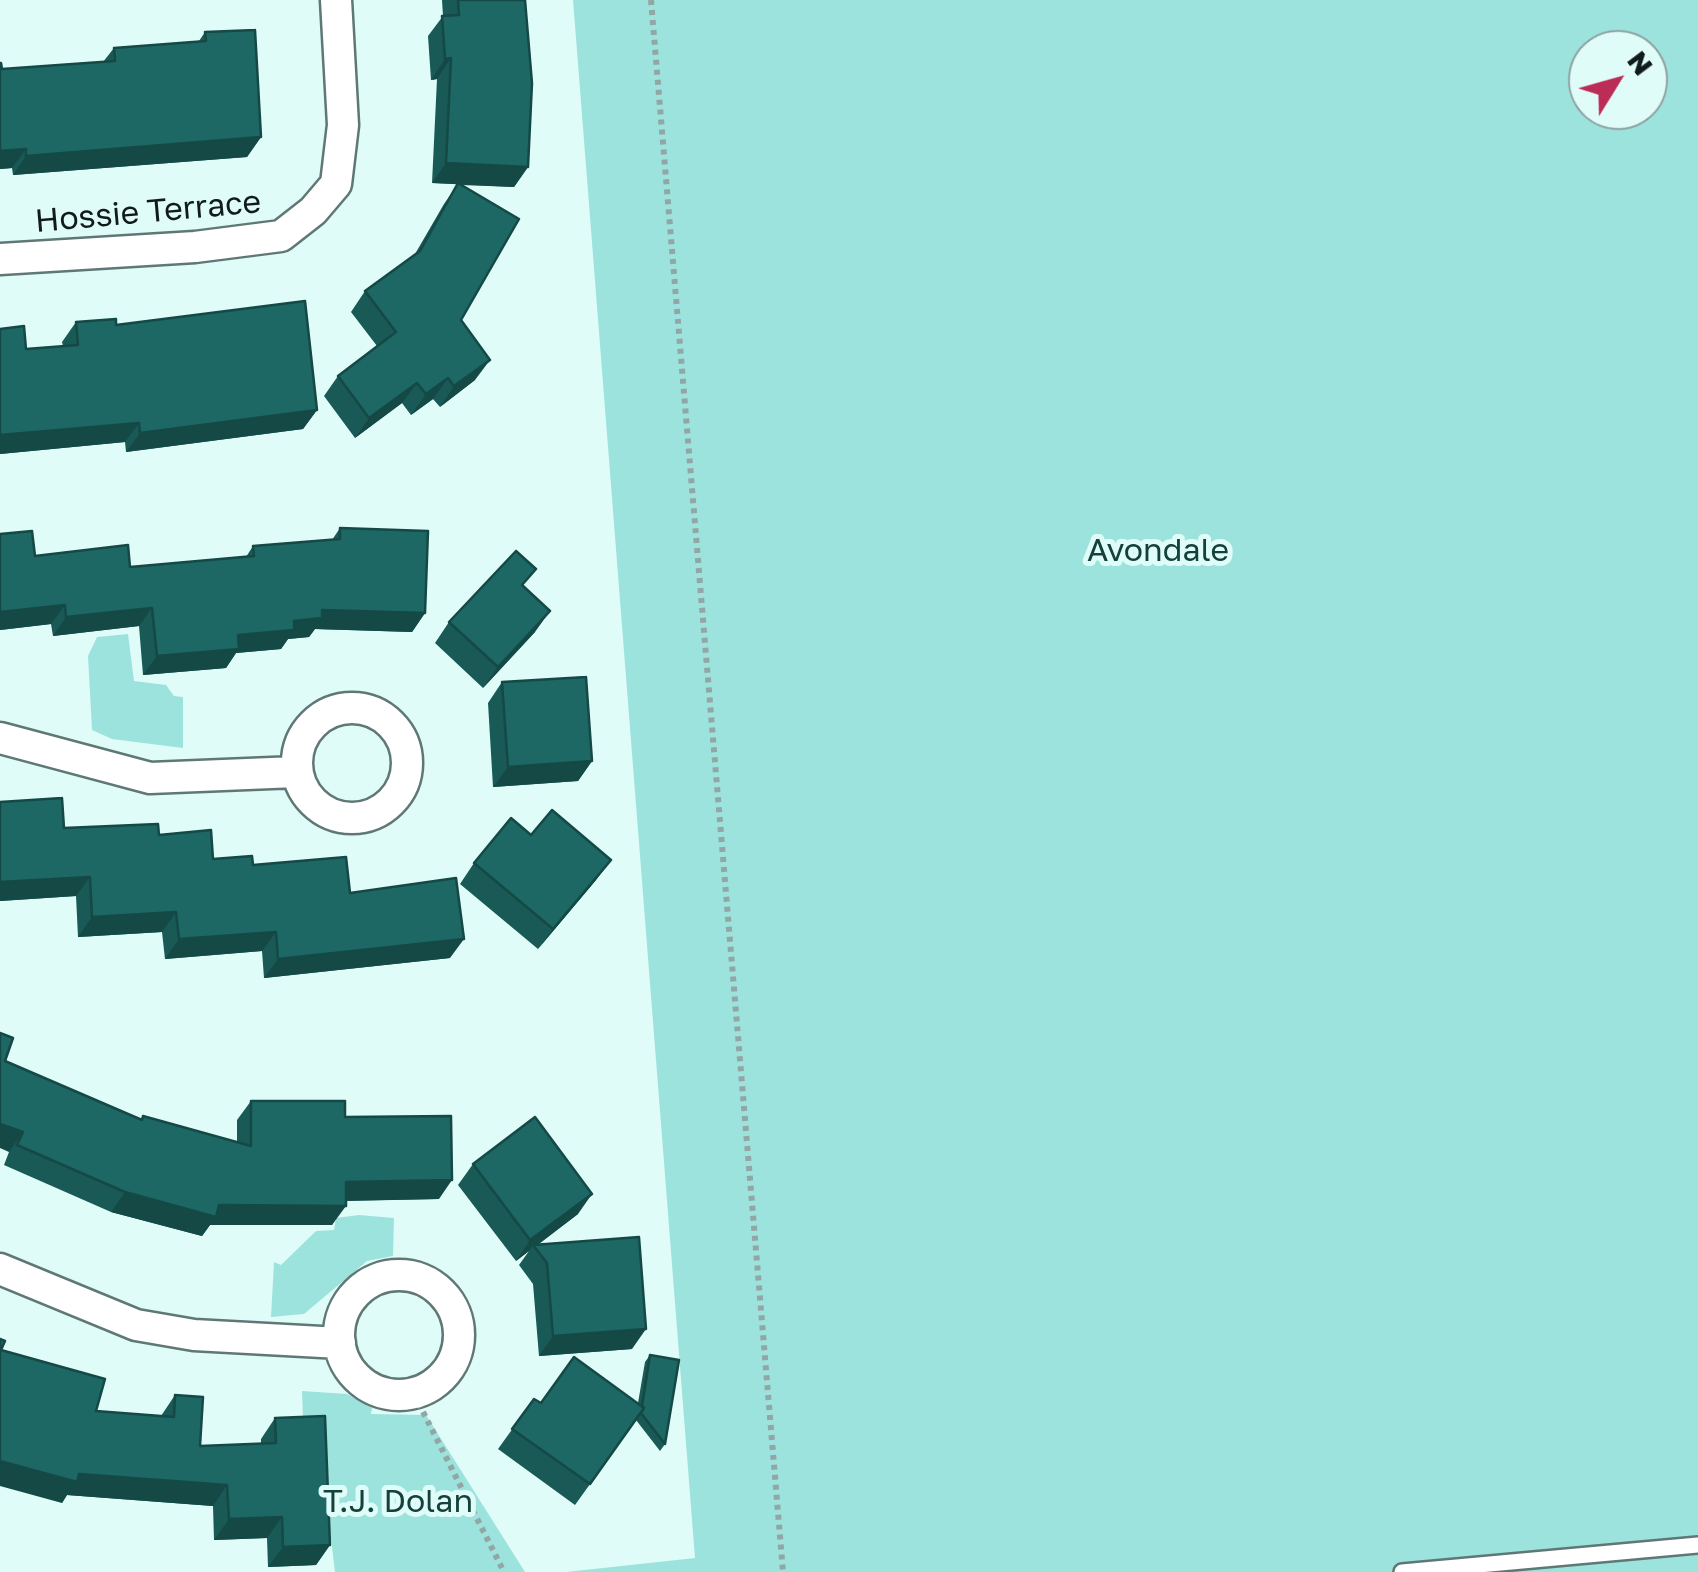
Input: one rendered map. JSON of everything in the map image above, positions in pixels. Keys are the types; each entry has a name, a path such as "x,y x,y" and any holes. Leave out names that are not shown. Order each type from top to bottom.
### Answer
{"street":[{"name":"Hossie Terrace","path":"0,259 195,247 281,236 313,211 336,184 343,125 336,0"},
{"path":"0,738 150,778 296,772"},
{"path":"0,1269 136,1326 194,1335 340,1344"},
{"path":"412,1276 431,1284 455,1312 458,1348 443,1376 414,1394 394,1395 358,1379 340,1344 346,1306 374,1280 412,1276"}],"lane":[{"path":"1402,1572 1698,1546"}],"path":[{"path":"651,0 783,1572"},
{"path":"414,1394 504,1572"}],"green space":[{"name":"Avondale","path":"573,0 1698,0 1698,1572 566,1572 695,1558"},
{"path":"128,634 134,681 166,685 174,696 183,697 183,748 112,739 92,730 88,656 97,637"},
{"path":"336,1218 394,1218 393,1256 367,1261 304,1314 271,1317 274,1262 281,1265 316,1231 334,1230"},
{"name":"T.J. Dolan","path":"302,1391 347,1394 372,1408 371,1414 426,1415 525,1572 335,1572 318,1428 303,1419"}],"building":[{"path":"458,0 525,0 532,83 528,167 446,163 451,58 445,59 442,16 459,15"},
{"path":"255,30 261,137 26,156 26,149 0,151 0,63 2,69 115,61 114,48 206,41 205,32"},
{"path":"458,183 519,219 461,320 490,360 454,386 448,378 426,394 417,383 369,418 338,376 396,332 365,291 420,251"},
{"path":"305,301 317,410 140,433 139,423 0,435 0,329 24,326 26,349 78,345 76,322 116,319 116,325"},
{"path":"340,528 428,531 425,613 322,610 322,618 294,621 294,630 238,635 239,649 157,656 152,608 66,617 65,605 0,612 0,534 32,531 35,556 128,545 130,567 254,556 253,546 340,539"},
{"path":"516,551 536,569 522,585 550,611 498,667 449,622"},
{"path":"586,677 592,761 508,767 502,682"},
{"path":"62,798 64,828 158,824 159,835 211,830 213,859 252,856 253,865 346,857 350,893 456,878 464,939 278,959 276,932 179,939 176,912 92,917 90,877 0,882 0,802"},
{"path":"552,810 611,860 553,929 474,863 511,818 531,835"},
{"path":"0,1033 13,1038 5,1061 142,1120 143,1116 251,1146 251,1101 345,1101 345,1117 451,1116 452,1180 346,1182 346,1206 219,1205 216,1217 125,1192 17,1145 23,1132 0,1124"},
{"path":"535,1117 592,1194 530,1240 473,1164"},
{"path":"639,1237 646,1329 553,1336 547,1263 533,1245"},
{"path":"0,1339 5,1341 1,1350 105,1379 96,1411 174,1417 175,1395 203,1397 200,1446 276,1443 275,1418 325,1416 330,1545 283,1547 282,1517 229,1519 227,1485 79,1474 77,1482 0,1461"},
{"path":"650,1355 679,1360 665,1444 641,1413"},
{"path":"574,1357 644,1408 590,1484 512,1429 534,1399 541,1403"}]}
